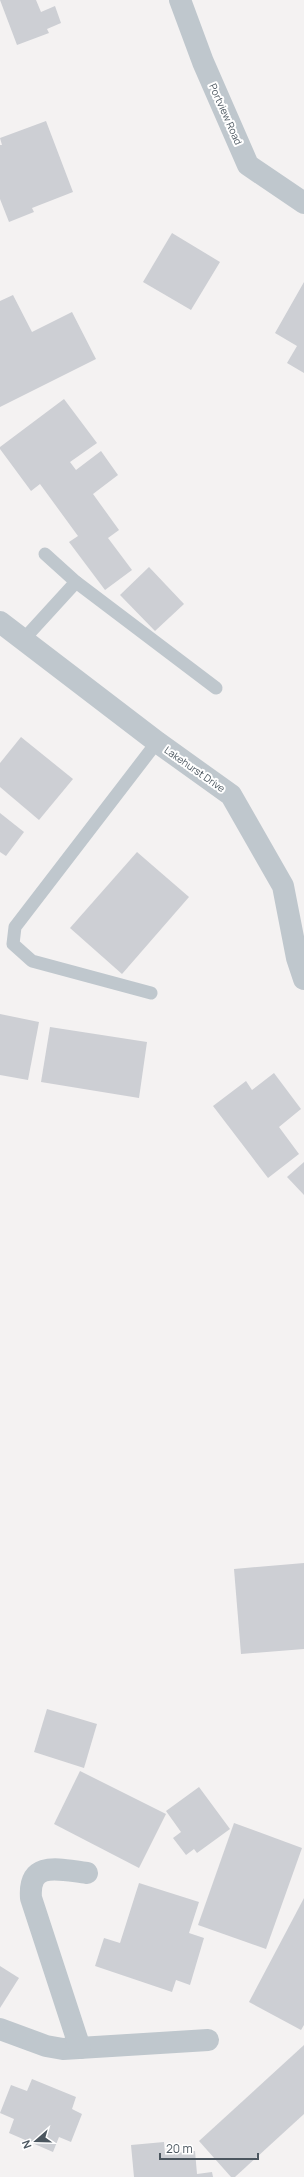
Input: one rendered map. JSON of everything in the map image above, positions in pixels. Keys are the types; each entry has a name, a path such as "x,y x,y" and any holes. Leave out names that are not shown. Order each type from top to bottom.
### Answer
{"street":[{"name":"Portview Road","path":"180,0 203,62 248,165 304,203"},
{"name":"Lakehurst Drive","path":"0,622 157,742 231,795 283,886 297,958 304,978"},
{"path":"80,2048 31,1898 30,1886 34,1877 42,1871 54,1869 87,1873"},
{"path":"0,2029 46,2046 63,2049 208,2040"}],"lane":[{"path":"45,554 76,582 216,688"},
{"path":"24,640 76,582"},
{"path":"151,993 32,961 13,944 15,927 157,742"}],"building":[{"path":"0,0 36,0 41,12 55,6 61,23 47,29 49,33 17,45"},
{"path":"46,121 73,192 32,208 34,212 9,222 0,199 0,145 2,145 0,138"},
{"path":"172,233 220,262 191,310 143,282"},
{"path":"304,282 304,373 287,363 297,346 275,333"},
{"path":"13,295 32,332 72,312 96,359 0,407 0,301"},
{"path":"64,399 97,443 70,462 76,470 101,451 118,475 93,494 119,530 108,538 132,570 105,590 69,542 78,536 40,484 31,491 0,449 0,447"},
{"path":"149,567 184,604 155,631 120,595"},
{"path":"21,737 73,779 39,820 0,787 0,763"},
{"path":"0,813 24,832 6,856 0,852"},
{"path":"137,852 189,897 122,974 70,928"},
{"path":"0,1014 39,1022 28,1080 0,1075"},
{"path":"50,1027 147,1042 139,1098 41,1082"},
{"path":"274,1073 301,1109 279,1127 299,1154 268,1178 213,1106 246,1081 252,1090"},
{"path":"304,1162 304,1195 287,1177"},
{"path":"304,1563 304,1649 241,1654 234,1569"},
{"path":"47,1709 97,1724 84,1768 34,1752"},
{"path":"80,1771 166,1814 139,1868 54,1824"},
{"path":"199,1787 230,1829 197,1853 194,1849 186,1855 173,1838 181,1832 166,1811"},
{"path":"234,1823 302,1848 266,1949 198,1925"},
{"path":"139,1883 199,1902 189,1933 204,1938 190,1985 176,1980 172,1992 95,1966 104,1938 120,1943"},
{"path":"304,1898 304,2025 301,2030 249,2002"},
{"path":"0,1966 19,1978 0,2008"},
{"path":"304,2045 304,2114 235,2177 231,2177 199,2141"},
{"path":"32,2079 76,2097 72,2109 82,2114 71,2142 59,2137 53,2152 9,2133 14,2119 0,2113 11,2085 27,2091"},
{"path":"164,2142 165,2154 195,2151 197,2174 212,2172 213,2177 134,2177 131,2145"}]}
